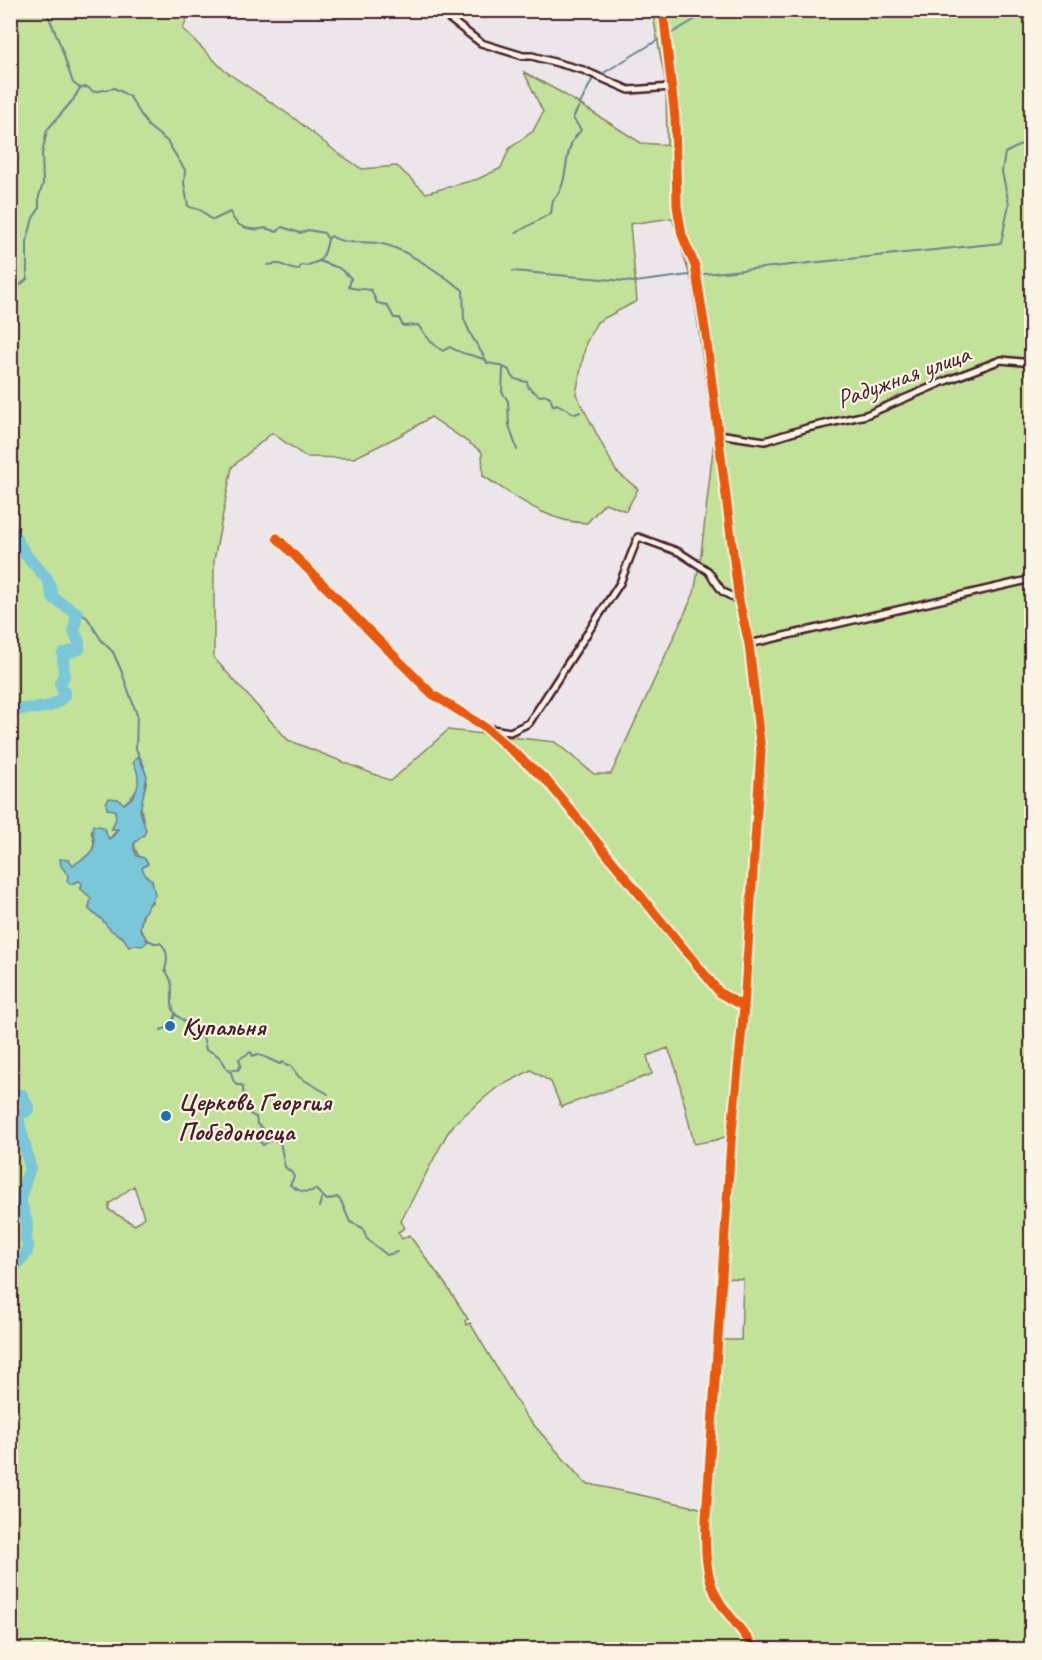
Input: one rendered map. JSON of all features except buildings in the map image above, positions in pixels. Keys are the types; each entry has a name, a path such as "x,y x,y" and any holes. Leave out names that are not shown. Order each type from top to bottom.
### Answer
{"street":[{"path":"438,10 481,43 523,56 532,56 583,70 629,90 672,87"},
{"path":"663,10 675,118 677,206 682,235 695,266 706,335 739,601 749,644 760,751 744,1007 729,1176 705,1558 720,1603 746,1634 755,1650"},
{"name":"Радужная улица","path":"718,434 765,441 807,428 866,415 1001,360 1032,363"},
{"path":"486,728 510,732 529,723 620,583 638,537 679,552 708,571 722,591 739,601"},
{"path":"277,538 432,694 486,728 547,781 720,993 744,1007"},
{"path":"749,644 1032,579"}],"green space":[{"path":"11,11 190,11 183,29 225,71 294,118 362,169 397,166 426,193 478,179 501,168 509,149 533,131 543,112 524,72 641,143 667,145 666,86 652,11 1031,11 1031,1649 11,1649","holes":["672,218 692,283 714,440 701,554 694,593 611,774 594,774 555,742 448,730 391,781 288,740 214,658 214,560 232,467 272,433 306,457 354,458 431,417 482,452 483,476 532,507 559,518 587,523 605,503 626,511 638,489 616,471 576,394 586,343 597,322 637,301 630,224","138,756 146,776 141,806 144,821 135,849 148,864 142,868 153,902 145,910 140,929 148,941 136,943 113,931 91,911 89,909 91,897 81,889 82,883 79,881 70,884 68,875 91,851 94,840 91,832 106,834 109,839 118,829 112,829 116,818 115,810 133,796 138,785 139,778 133,762","668,1048 676,1069 694,1144 736,1133 727,1278 743,1279 741,1340 722,1340 709,1510 585,1483 525,1415 470,1323 466,1325 465,1321 468,1319 446,1285 409,1235 402,1239 398,1232 405,1228 401,1221 447,1134 455,1123 495,1089 531,1070 551,1082 561,1107 652,1074 647,1056","134,1186 144,1217 135,1225 109,1210 109,1204"]}],"water":[{"path":"138,756 147,776 140,811 146,830 144,835 134,843 134,850 137,856 144,858 148,863 142,868 146,876 152,880 155,895 142,916 140,929 148,941 142,946 129,947 123,937 112,931 89,909 91,898 81,889 82,883 67,882 68,875 61,866 60,859 69,860 73,865 88,855 94,844 93,825 103,827 109,839 115,834 118,829 112,829 116,818 115,810 107,809 106,803 109,798 118,799 124,804 134,795 138,779 133,762"}],"waterway":[{"path":"46,10 73,83 80,88 87,87 94,92 114,88 122,92 130,97 148,126 167,141 185,170 184,183 188,206 201,211 213,220 230,212 238,224 249,229 265,228 277,232 282,227 300,233 308,230 324,233 328,239 324,254 319,261"},
{"path":"672,33 711,10"},
{"path":"516,233 551,213 553,200 564,180 569,150 581,130 573,118 592,80 658,40"},
{"path":"10,294 27,279 27,241 33,218 39,209 39,196 43,184 42,154 47,130 73,100 80,88"},
{"path":"704,274 1001,243 1009,204 1002,172 1005,153 1032,139"},
{"path":"328,239 331,236 343,241 376,243 391,247 424,263 463,290 464,319 486,360"},
{"path":"268,265 278,264 298,270 302,265 306,266 319,261 339,268 351,278 349,287 371,290 377,303 387,305 394,318 399,318 403,326 418,325 432,343 443,351 450,347 486,360 487,363 499,365 509,370 515,379 527,382 529,388 540,396 550,397 553,406 557,404 575,414 580,412"},
{"path":"513,271 635,282 689,275"},
{"path":"503,369 502,392 508,401 509,425 517,450"},
{"path":"10,529 26,555 48,580 53,598 77,613 74,631 79,642 79,649 63,654 64,676 60,683 65,695 45,707 10,712"},
{"path":"77,613 88,619 102,641 113,652 121,670 137,715 136,749 144,766"},
{"path":"146,939 160,943 165,949 167,959 165,970 172,985 174,1013 184,1021 187,1032 203,1037 206,1050 220,1058 231,1072 237,1085 242,1085 245,1107 256,1117 257,1124 262,1128 256,1137 263,1145 271,1140 280,1142 285,1167 294,1177 290,1185 306,1192 315,1189 327,1200 337,1197 350,1222 363,1228 367,1239 387,1255 397,1252"},
{"path":"164,1029 169,1027 169,1022 173,1020 175,1014"},
{"path":"228,1069 238,1070 241,1065 239,1059 251,1052 253,1056 258,1054 280,1064 283,1062 287,1066 290,1065 299,1077 328,1094"},
{"path":"10,1106 15,1096 22,1095 29,1109 17,1114 30,1167 21,1196 27,1223 28,1247 26,1254 18,1263 10,1266"},
{"path":"319,1207 322,1196"},
{"path":"10,1302 18,1263"}],"cycle path":[{"path":"663,10 675,118 677,206 682,235 695,266 706,335 739,601 749,644 761,751 744,1007 731,1142 706,1517 707,1562 711,1584 721,1604 755,1650"},
{"path":"277,538 432,694 486,728 547,781 720,993 744,1007"}],"place":[{"name":"Купальня","path":"170,1026"},
{"name":"Церковь Георгия Победоносца","path":"166,1116"}]}
